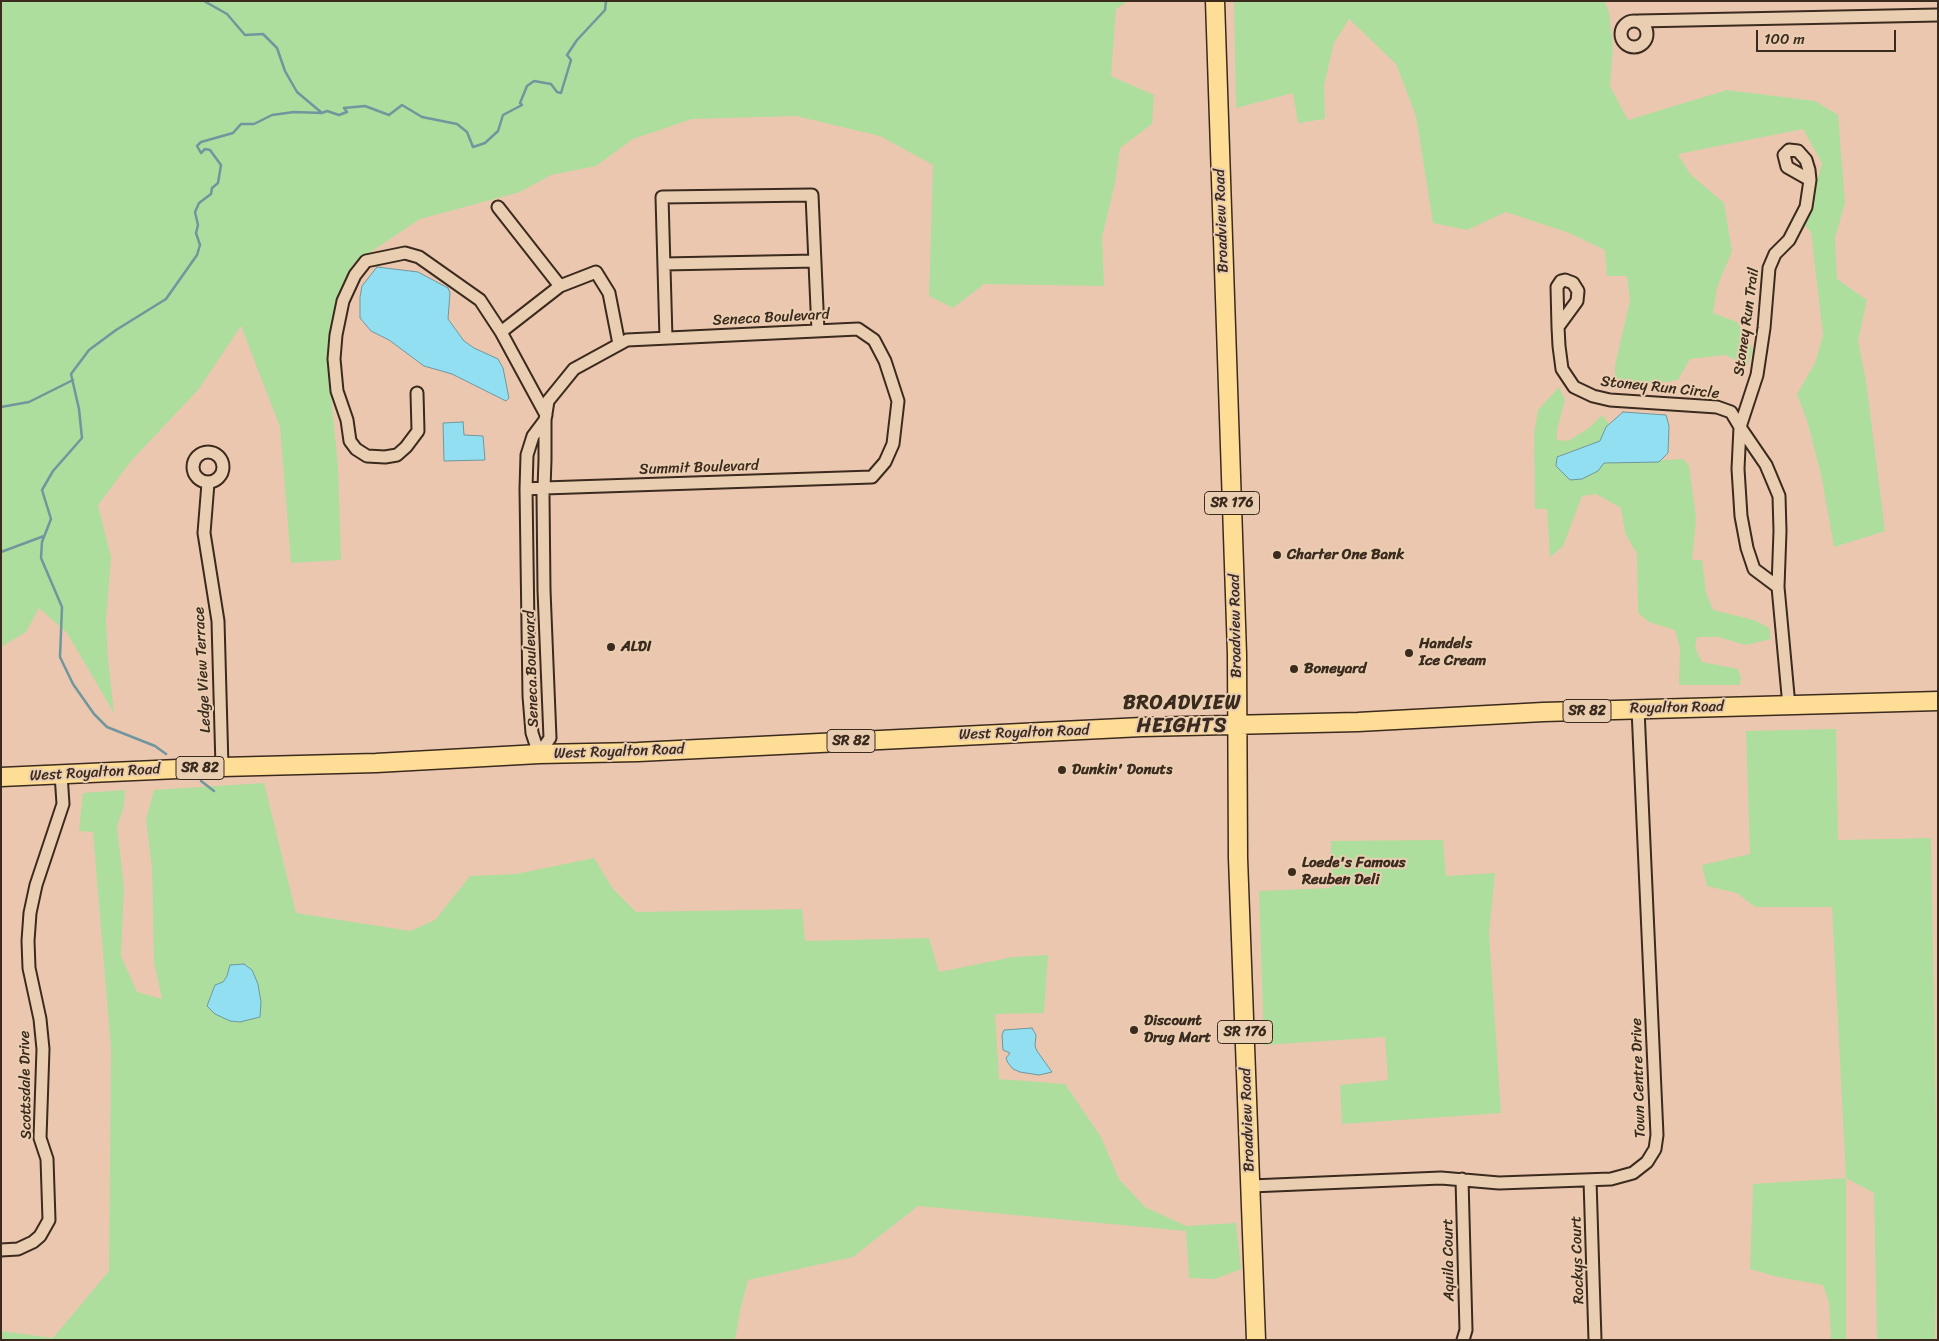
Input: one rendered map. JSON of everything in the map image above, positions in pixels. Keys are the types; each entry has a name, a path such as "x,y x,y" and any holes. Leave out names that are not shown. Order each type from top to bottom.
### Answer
{"main road":[{"name":"Broadview Road","path":"1215,1 1237,637 1238,858 1256,1340"},
{"name":"Royalton Road","path":"1237,725 1638,709 1938,701"},
{"name":"West Royalton Road","path":"1,777 222,767 367,763 539,754 638,752 930,737 1237,725"}],"street":[{"path":"1638,21 1938,15"},
{"name":"Stoney Run Trail","path":"1778,587 1754,568 1746,548 1741,516 1738,469 1740,427 1757,376 1764,328 1768,268 1775,254 1789,240 1806,207 1810,180"},
{"path":"666,338 662,197 812,194 818,331"},
{"path":"498,207 560,286"},
{"path":"418,393 418,431 406,447 397,455 366,456 350,441 347,420 337,391 334,359 336,335 344,301 355,275 366,261 405,253 419,257 480,300 501,332 546,418"},
{"path":"664,264 815,261"},
{"path":"501,332 560,286 596,272 610,293 619,344"},
{"name":"Stoney Run Circle","path":"1558,327 1562,369 1574,387 1593,396 1610,400 1717,407 1731,412 1740,427"},
{"name":"Seneca Boulevard","path":"539,754 550,738 544,590 546,418 548,401 574,369 628,340 858,329 874,340 886,361 898,401 893,444 884,462 872,478"},
{"name":"Seneca Boulevard","path":"539,754 532,733 529,696 526,489 527,455 533,436 546,418"},
{"path":"1740,427 1766,464 1779,496 1778,587 1790,706"},
{"name":"Summit Boulevard","path":"526,489 872,478"},
{"name":"Ledge View Terrace","path":"208,482 204,533 219,626 222,767"},
{"name":"Town Centre Drive","path":"1251,1186 1462,1179 1499,1183 1590,1180 1618,1178 1636,1172 1650,1158 1656,1140 1638,709"},
{"name":"Scottsdale Drive","path":"1,1250 18,1248 33,1242 40,1236 49,1220 46,1159 40,1138 43,1049 40,1019 29,968 28,940 30,913 36,885 63,804 61,774"},
{"name":"Aquila Court","path":"1462,1179 1466,1330 1462,1340"},
{"name":"Rockys Court","path":"1590,1180 1595,1340"}],"green space":[{"path":"1,1 1128,1 1116,9 1111,76 1154,95 1152,124 1120,148 1115,183 1102,237 1104,286 984,284 953,308 929,296 933,165 880,136 796,116 692,119 633,139 596,166 551,175 520,192 420,219 354,263 347,279 330,344 331,395 338,466 341,560 291,563 280,427 241,326 198,390 131,461 98,505 111,557 106,621 114,713 67,633 39,608 26,632 1,647"},
{"path":"1234,1 1604,1 1609,12 1613,47 1610,86 1628,120 1727,90 1815,101 1838,115 1845,203 1835,238 1837,279 1867,300 1858,341 1866,381 1885,531 1834,547 1822,479 1808,424 1797,394 1815,363 1823,335 1811,232 1805,226 1822,163 1803,129 1678,154 1690,174 1724,203 1732,251 1717,287 1713,313 1737,322 1753,349 1748,365 1725,355 1690,359 1678,380 1615,389 1615,365 1630,301 1627,276 1607,276 1605,250 1569,233 1506,212 1467,230 1433,223 1416,116 1396,64 1349,19 1334,43 1324,85 1325,119 1298,123 1293,93 1236,108"},
{"path":"1559,387 1565,400 1557,430 1557,440 1568,441 1589,428 1602,415 1609,424 1600,441 1557,457 1556,466 1570,480 1604,463 1683,459 1689,465 1696,518 1692,560 1702,560 1706,593 1713,610 1754,620 1769,628 1771,639 1746,645 1718,637 1697,637 1695,648 1702,662 1738,669 1741,678 1740,685 1679,685 1680,648 1675,630 1649,622 1638,613 1637,554 1625,533 1621,508 1596,494 1582,496 1563,546 1550,557 1547,509 1535,509 1534,434 1538,410"},
{"path":"1836,729 1838,840 1931,838 1937,1190 1935,1340 1877,1340 1874,1193 1846,1178 1832,907 1755,907 1737,893 1707,886 1702,865 1750,854 1746,731"},
{"path":"264,783 296,913 410,931 435,920 470,876 516,874 594,858 613,889 636,912 802,909 805,941 929,938 939,972 1013,957 1048,955 1044,1013 995,1014 999,1079 1065,1084 1101,1137 1119,1179 1145,1207 1186,1226 1236,1223 1241,1269 1215,1279 1189,1278 1186,1231 918,1206 853,1257 748,1280 735,1340 235,1340 235,1338 228,1340 1,1340 1,1331 53,1338 109,1271 111,1049 93,832 79,831 83,793 125,790 124,806 117,826 124,888 121,956 137,992 162,999 154,962 152,867 146,820 154,790"},
{"path":"1443,840 1446,876 1495,873 1489,933 1501,1113 1342,1124 1340,1085 1388,1080 1385,1037 1264,1045 1259,891 1331,888 1331,841"},
{"path":"1846,1178 1846,1340 1831,1340 1829,1302 1823,1285 1778,1277 1750,1269 1753,1184"}],"water":[{"path":"377,267 418,272 448,288 450,293 448,319 464,341 474,348 498,359 503,368 509,398 506,401 452,374 424,366 389,340 371,331 360,318 360,297 362,286"},
{"path":"1623,412 1666,415 1669,426 1668,453 1659,462 1604,463 1598,471 1582,479 1570,480 1556,466 1557,457 1600,441 1606,427"},
{"path":"463,422 464,435 483,436 485,460 444,461 443,423"},
{"path":"244,964 252,970 258,984 261,1002 260,1017 240,1022 230,1021 215,1014 207,1006 215,985 223,982 230,965"},
{"path":"1032,1028 1036,1035 1035,1046 1037,1051 1052,1072 1039,1075 1020,1072 1013,1069 1008,1063 1006,1058 1010,1053 1003,1050 1002,1035 1004,1030"}],"waterway":[{"path":"204,1 227,14 245,35 263,34 277,48 285,71 297,92 322,113"},
{"path":"166,754 155,746 107,727 94,714 73,684 60,657 62,607 41,558 42,542 51,519 42,490 53,471 82,438 79,409 71,374 89,350 116,330 166,299 197,255 200,245 196,233 198,225 195,212 199,203 211,194 212,188 218,183 221,165 210,150 205,149 201,153 197,146 201,142 233,133 241,124 254,124 272,115 294,112 322,113 327,111 339,115 347,112 344,108 365,106 389,115 402,105 422,117 457,124 467,132 473,147 485,143 498,131 503,115 522,105 520,103 527,86 534,81 551,84 557,92 561,93 571,60 567,55 577,40 605,10 606,1"},
{"path":"1,407 29,402 73,380"},
{"path":"1,552 44,536"},
{"path":"201,781 214,791"}],"place":[{"name":"Charter One Bank","path":"1277,555"},
{"name":"ALDI","path":"611,647"},
{"name":"Handels Ice Cream","path":"1409,653"},
{"name":"Boneyard","path":"1294,669"},
{"name":"Dunkin' Donuts","path":"1062,770"},
{"name":"Loede's Famous Reuben Deli","path":"1292,872"},
{"name":"Discount Drug Mart","path":"1134,1030"}],"district":[{"name":"BROADVIEW HEIGHTS","path":"1182,716"}]}
